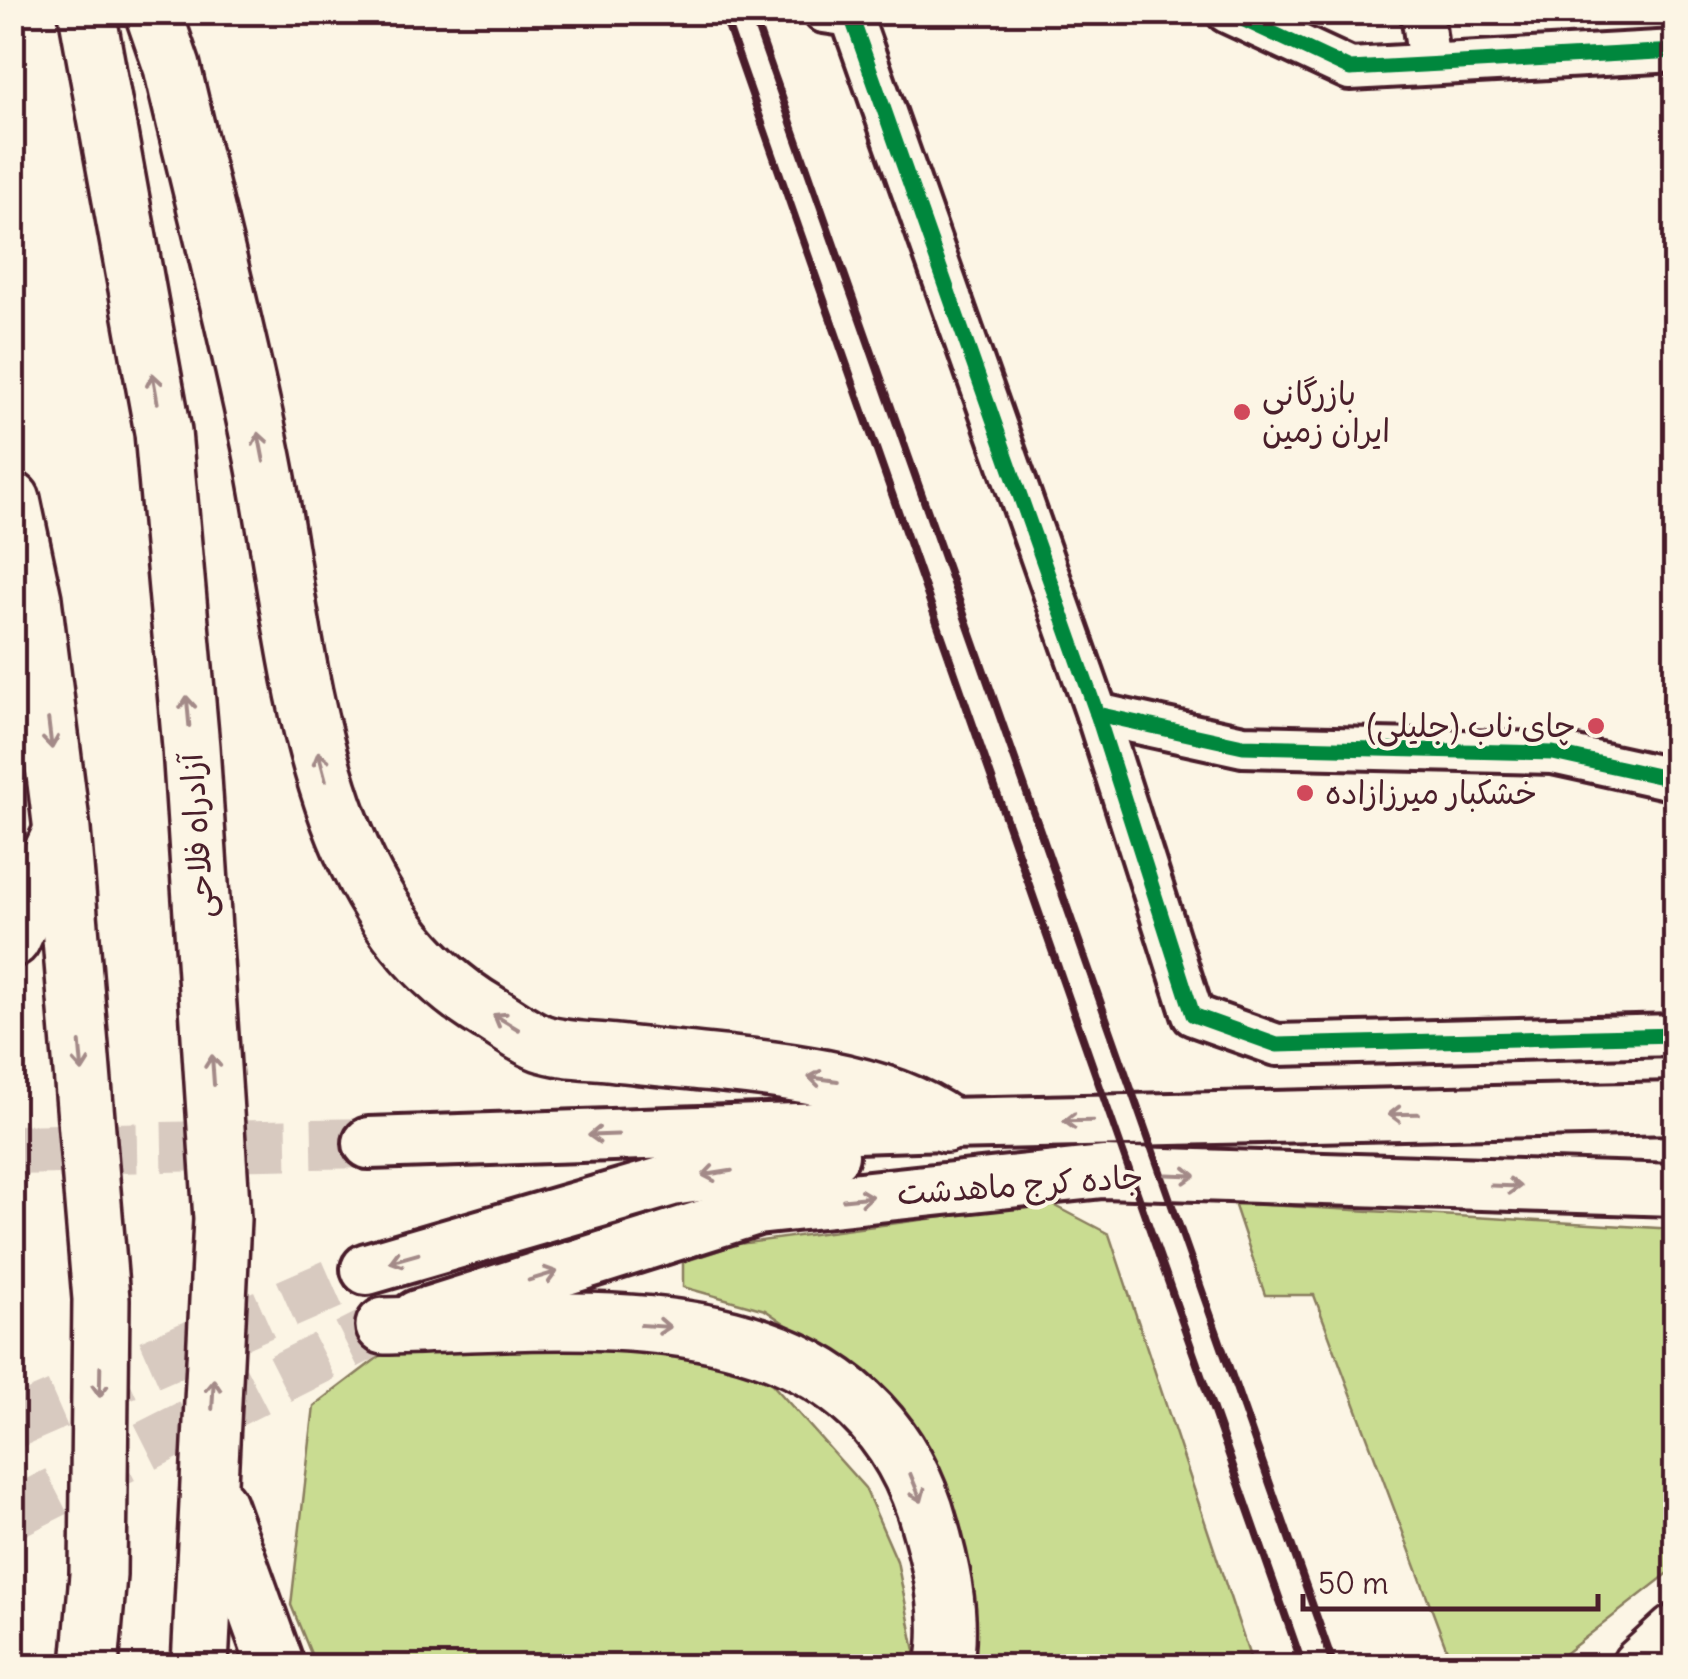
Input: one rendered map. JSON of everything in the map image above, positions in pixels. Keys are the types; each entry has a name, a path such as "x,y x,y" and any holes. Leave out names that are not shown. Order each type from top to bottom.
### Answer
{"highway":[{"name":"آزادراه فلاحی","path":"87,12 163,432 191,747 222,1219 200,1666"},
{"path":"152,12 172,67 261,444 302,680 324,776 354,855 396,932 462,997 541,1043 836,1080 925,1109 946,1124"},
{"path":"12,500 34,599 62,830 101,1299 98,1574 90,1666"},
{"path":"12,680 34,599"},
{"path":"12,938 62,830"},
{"path":"384,1326 604,1322 707,1330 792,1356 874,1416 914,1480 940,1558 948,1648 944,1666"},
{"path":"208,1478 276,1666"},
{"path":"1640,1666 1676,1632"}],"main road":[{"name":"جاده کرج ماهدشت","path":"369,1143 946,1124 1676,1108"},
{"path":"367,1269 672,1180 926,1140 946,1124"},
{"name":"جاده کرج ماهدشت","path":"384,1326 757,1209 1103,1172 1676,1190"},
{"path":"1597,1189 1676,1198"}],"street":[{"path":"824,12 851,16 1097,714 1192,1015 1276,1045 1676,1035"},
{"path":"1227,12 1350,69 1676,51"},
{"path":"1422,12 1429,64"},
{"path":"1097,714 1244,746 1553,753 1676,780"}],"green space":[{"path":"1050,1203 1109,1234 1253,1666 975,1666 960,1554 872,1384 765,1310 683,1287 683,1262 738,1244"},
{"path":"1234,1203 1675,1229 1675,1568 1549,1666 1453,1666 1314,1295 1265,1295"},
{"path":"564,1340 720,1346 772,1384 865,1488 897,1561 918,1666 316,1666 291,1605 314,1406 380,1356"}],"tunnel":[{"path":"12,1150 369,1143"},
{"path":"12,1424 367,1269"},
{"path":"12,1514 384,1326"}],"railway":[{"path":"723,12 1303,1666"},
{"path":"752,12 1334,1666"}],"cycle path":[{"path":"824,12 851,16 1097,714"},
{"path":"1227,12 1350,69 1676,51"},
{"path":"1676,780 1553,753 1243,746 1097,714 1193,1015 1277,1045 1676,1035"}],"place":[{"name":"بازرگانی ایران زمین","path":"1242,412"},
{"name":"چای ناب (جلیلی)","path":"1596,726"},
{"name":"خشکبار میرزازاده","path":"1305,793"}]}
